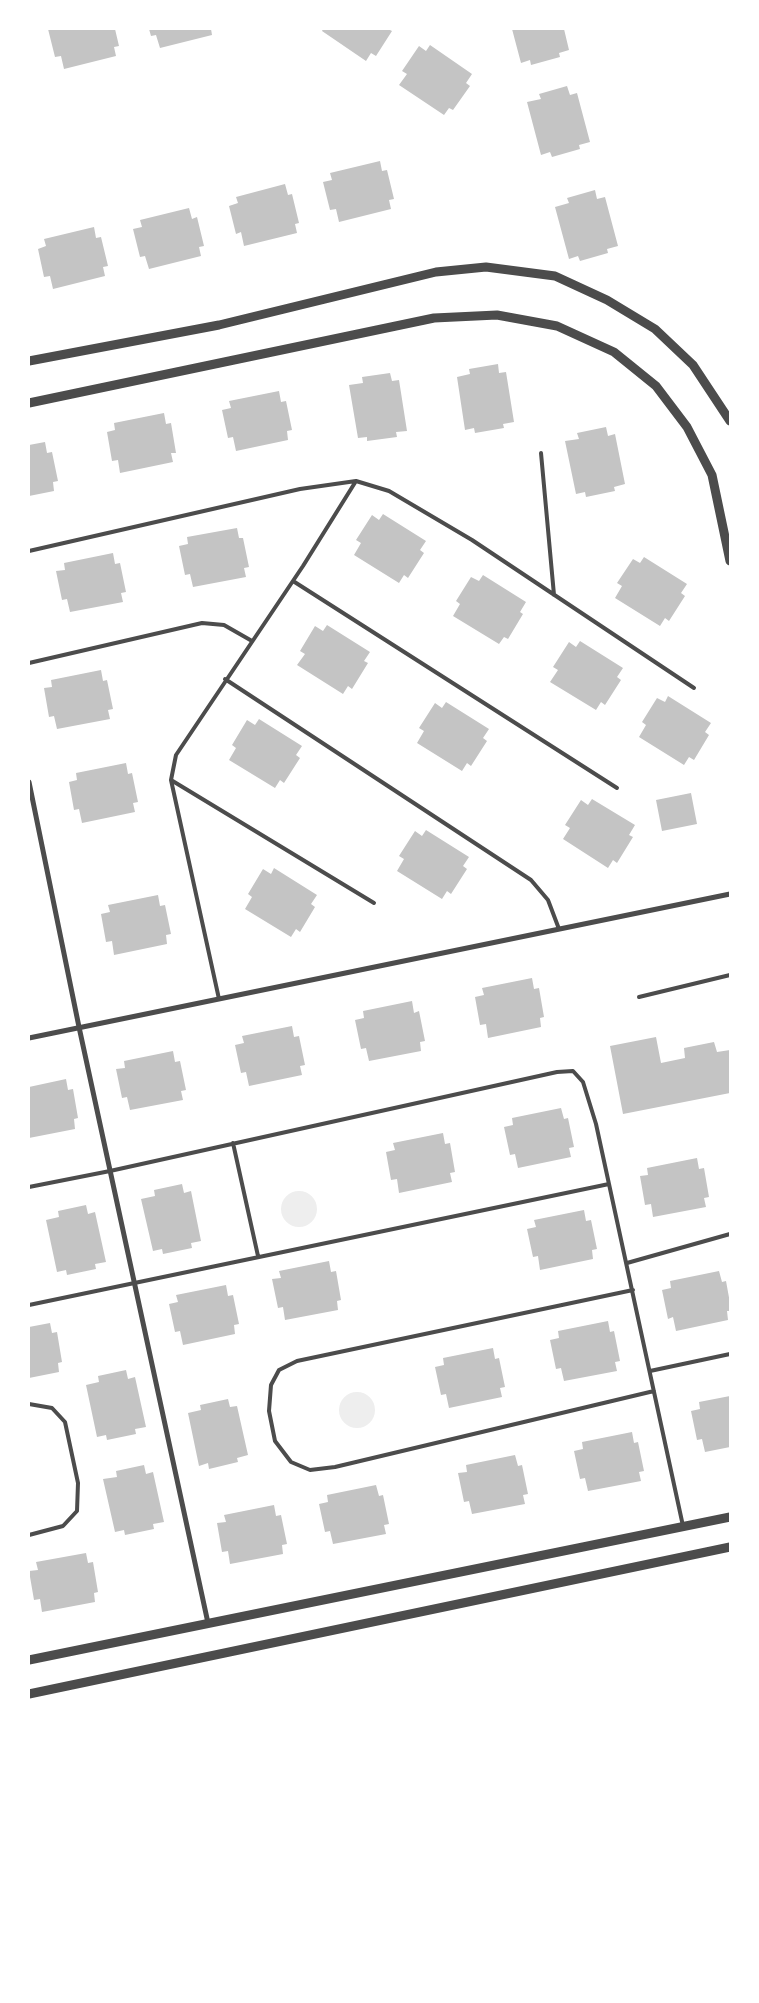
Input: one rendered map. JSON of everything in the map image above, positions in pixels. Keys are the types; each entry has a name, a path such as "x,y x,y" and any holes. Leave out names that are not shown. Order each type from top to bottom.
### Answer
{"street":[{"path":"29,361 219,325 436,272 486,267 554,276 607,300 655,329 693,365 730,421"},
{"path":"29,403 434,318 497,315 557,326 614,352 656,386 687,427 712,475 730,562"},
{"path":"29,782 79,1027 208,1623"},
{"path":"29,1038 730,894"},
{"path":"29,1660 730,1517"},
{"path":"29,1694 730,1547"}],"lane":[{"path":"541,453 554,595"},
{"path":"219,999 171,780 176,754 293,581 356,481"},
{"path":"29,551 300,489 356,481 389,491 472,540 694,688"},
{"path":"293,581 617,788"},
{"path":"29,663 202,623 224,626 252,641"},
{"path":"225,679 531,880 548,900 560,929"},
{"path":"171,780 374,903"},
{"path":"639,997 730,975"},
{"path":"29,1187 110,1171 557,1072 573,1071 583,1082 591,1107 633,1290 683,1526"},
{"path":"233,1144 258,1256"},
{"path":"29,1305 609,1184"},
{"path":"627,1263 730,1234"},
{"path":"633,1290 297,1361 279,1370 271,1385 270,1411 275,1441 290,1462 310,1470 335,1468 654,1391"},
{"path":"650,1371 730,1354"},
{"path":"29,1404 52,1408 65,1422 78,1483 77,1511 63,1526 29,1535"}],"shaded area":[{"path":"299,1191 306,1192 312,1196 316,1202 316,1216 312,1222 306,1226 299,1227 292,1226 286,1222 282,1216 281,1209 282,1202 286,1196 292,1192"},
{"path":"357,1392 364,1393 370,1397 374,1403 374,1417 370,1423 364,1427 357,1428 350,1427 344,1423 340,1417 339,1410 340,1403 344,1397 350,1393"}],"building":[{"path":"48,29 115,29 119,46 114,47 116,56 64,69 61,56 55,57"},
{"path":"149,29 211,29 212,35 160,48 156,35 151,36"},
{"path":"323,29 388,29 392,31 376,56 371,53 366,61 322,31"},
{"path":"512,29 564,29 569,50 559,53 560,57 531,65 530,60 521,63"},
{"path":"430,45 472,74 466,83 470,86 453,110 449,108 444,115 399,85 407,74 402,71 419,46 426,51"},
{"path":"567,86 570,95 577,93 590,142 579,145 580,149 552,157 550,152 541,155 527,102 541,99 539,94"},
{"path":"380,161 382,171 387,170 394,199 389,200 391,209 339,222 336,209 330,210 323,182 332,180 330,173"},
{"path":"285,184 288,195 292,194 299,223 295,224 297,233 244,246 241,232 236,234 229,206 238,203 236,197"},
{"path":"595,190 597,199 605,197 618,246 607,249 608,253 580,261 578,256 569,259 555,207 569,203 567,198"},
{"path":"189,208 192,219 197,217 204,246 199,247 201,256 149,269 145,256 140,257 133,229 142,227 140,220"},
{"path":"94,227 96,238 101,237 108,266 103,267 105,276 53,289 50,276 44,277 38,249 46,246 44,239"},
{"path":"498,364 499,373 506,372 514,422 503,424 504,428 475,433 474,428 465,430 457,377 470,374 469,369"},
{"path":"390,373 392,381 399,380 407,431 396,432 397,437 367,441 367,437 358,438 349,385 363,383 362,377"},
{"path":"279,391 281,402 286,401 292,430 287,431 288,440 236,451 233,437 228,438 222,410 231,408 229,401"},
{"path":"164,413 166,424 171,423 176,453 171,453 173,462 120,473 118,460 112,461 107,432 115,430 114,423"},
{"path":"606,427 608,436 615,434 625,484 614,487 615,491 586,497 585,492 576,494 565,441 579,439 577,433"},
{"path":"45,442 47,453 52,452 58,481 53,482 54,491 29,496 29,445"},
{"path":"383,514 426,541 420,550 424,553 408,578 404,575 399,583 354,555 361,543 356,540 372,515 379,520"},
{"path":"237,528 239,538 243,538 249,567 244,568 246,577 193,587 190,574 185,575 179,546 188,544 187,537"},
{"path":"113,553 115,564 120,563 126,592 121,593 123,602 70,612 67,599 62,600 56,571 65,570 64,563"},
{"path":"644,557 687,584 681,593 685,596 669,621 665,618 660,626 615,598 622,586 617,583 633,559 640,563"},
{"path":"483,575 526,602 520,612 523,614 508,639 504,637 499,644 453,616 460,604 456,601 471,577 479,581"},
{"path":"327,625 370,652 364,661 368,663 352,689 348,686 343,694 297,665 305,654 300,651 315,626 323,631"},
{"path":"580,641 623,668 617,677 621,680 605,705 601,702 596,710 550,682 558,670 553,667 569,642 576,647"},
{"path":"101,670 103,681 107,680 113,709 108,710 110,719 57,729 54,716 49,717 44,688 52,687 51,680"},
{"path":"668,696 711,723 705,732 709,735 694,760 689,757 684,765 639,737 646,725 642,722 657,698 665,702"},
{"path":"446,702 489,729 483,738 487,741 471,766 467,763 462,771 417,743 424,731 419,728 435,703 442,708"},
{"path":"259,719 302,746 296,755 300,758 284,783 280,780 275,788 229,760 236,748 232,745 247,720 255,725"},
{"path":"126,763 128,774 132,773 138,802 133,803 135,812 82,823 79,809 74,810 69,782 77,780 76,773"},
{"path":"691,793 697,824 662,831 656,800"},
{"path":"592,799 635,825 629,835 633,837 617,863 613,860 608,868 563,839 570,828 565,825 581,800 588,805"},
{"path":"426,830 469,857 463,866 467,869 451,894 447,891 442,899 397,871 404,859 399,856 415,831 422,836"},
{"path":"274,868 317,895 311,904 315,907 300,932 296,929 291,937 245,909 252,897 248,894 263,869 271,874"},
{"path":"158,895 160,906 165,905 171,934 166,935 167,944 114,955 112,941 106,942 101,914 110,912 108,905"},
{"path":"532,978 534,989 539,988 544,1017 540,1018 541,1027 488,1038 486,1024 480,1025 475,997 484,995 482,988"},
{"path":"412,1001 414,1013 419,1011 425,1041 420,1042 421,1051 369,1061 366,1048 361,1049 355,1020 364,1018 363,1011"},
{"path":"292,1026 294,1037 299,1036 305,1065 300,1066 302,1075 249,1086 246,1072 241,1073 235,1045 244,1043 242,1036"},
{"path":"656,1037 661,1063 685,1058 684,1048 714,1042 717,1052 730,1050 730,1093 623,1114 610,1046"},
{"path":"173,1051 175,1062 180,1061 186,1090 181,1091 183,1100 130,1110 127,1097 122,1098 116,1069 125,1068 124,1061"},
{"path":"66,1079 68,1090 73,1089 78,1118 74,1119 75,1129 29,1138 29,1087"},
{"path":"561,1108 564,1119 568,1118 574,1147 569,1148 571,1157 518,1168 515,1154 510,1155 504,1127 513,1125 512,1118"},
{"path":"443,1133 445,1144 450,1143 455,1172 450,1173 452,1182 399,1193 397,1179 391,1180 386,1152 395,1150 393,1143"},
{"path":"697,1158 699,1169 704,1168 709,1197 704,1198 706,1207 653,1217 651,1204 645,1205 640,1176 648,1175 647,1168"},
{"path":"182,1184 184,1193 191,1191 201,1241 191,1243 192,1248 163,1254 162,1249 153,1251 141,1199 155,1196 154,1190"},
{"path":"86,1205 88,1214 95,1212 106,1262 95,1264 96,1269 67,1275 66,1270 57,1272 46,1220 59,1217 58,1211"},
{"path":"584,1210 586,1221 591,1220 597,1249 592,1250 593,1259 540,1270 538,1256 533,1257 527,1229 536,1227 534,1220"},
{"path":"329,1261 331,1272 336,1271 341,1300 337,1301 338,1310 285,1320 283,1307 278,1308 272,1279 281,1278 279,1271"},
{"path":"719,1271 722,1282 726,1281 730,1303 730,1311 727,1311 728,1320 676,1331 673,1317 668,1319 662,1290 671,1288 670,1281"},
{"path":"226,1285 228,1296 233,1295 239,1324 234,1325 235,1334 183,1345 180,1331 175,1332 169,1304 178,1302 176,1295"},
{"path":"608,1321 610,1332 614,1331 620,1361 615,1362 617,1371 564,1381 561,1368 556,1369 550,1340 559,1338 558,1331"},
{"path":"50,1323 52,1333 57,1332 62,1362 58,1363 59,1372 29,1378 29,1327"},
{"path":"493,1348 495,1359 499,1358 505,1387 500,1388 502,1397 449,1408 446,1394 441,1395 435,1367 444,1365 443,1358"},
{"path":"126,1370 128,1379 135,1377 146,1427 135,1429 136,1434 107,1440 106,1435 97,1437 86,1385 99,1382 98,1376"},
{"path":"730,1396 730,1447 705,1452 702,1439 697,1440 691,1411 700,1409 699,1402"},
{"path":"228,1399 230,1407 237,1406 248,1455 237,1458 238,1462 209,1469 208,1463 199,1466 188,1413 201,1410 200,1405"},
{"path":"632,1432 634,1443 638,1442 644,1471 639,1472 641,1481 588,1491 585,1478 580,1479 574,1451 583,1449 582,1442"},
{"path":"515,1455 518,1466 522,1465 528,1494 523,1495 525,1504 472,1514 469,1501 464,1502 458,1473 467,1472 466,1465"},
{"path":"144,1465 146,1474 153,1472 164,1522 153,1524 154,1529 125,1535 124,1530 115,1532 103,1479 117,1477 116,1471"},
{"path":"376,1485 379,1496 383,1495 389,1524 384,1525 386,1534 333,1544 330,1531 325,1532 319,1504 328,1502 327,1495"},
{"path":"274,1505 276,1516 281,1515 287,1544 282,1545 283,1554 230,1564 228,1551 222,1552 217,1523 226,1522 224,1515"},
{"path":"86,1553 88,1563 93,1562 98,1592 94,1593 95,1602 42,1612 40,1599 34,1600 29,1571 38,1570 36,1562"}]}
